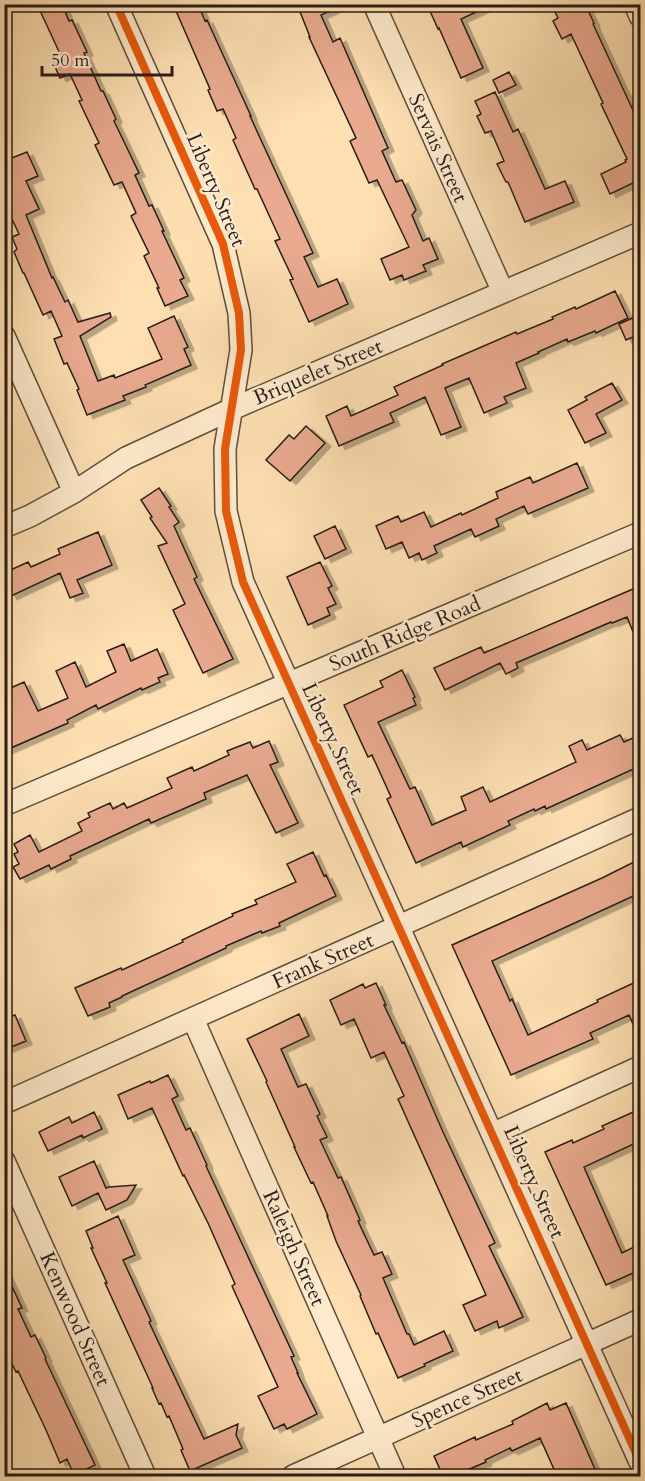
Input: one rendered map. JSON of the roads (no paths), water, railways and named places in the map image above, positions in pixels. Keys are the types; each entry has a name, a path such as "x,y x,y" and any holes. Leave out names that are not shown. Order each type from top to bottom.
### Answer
{"street":[{"name":"Liberty Street","path":"116,4 223,244 239,313 241,350 225,449 226,511 243,582 640,1462"},
{"name":"Servais Street","path":"374,4 503,292"},
{"path":"635,4 640,16"},
{"name":"Briquelet Street","path":"4,527 74,492 126,458 232,409 640,233"},
{"path":"4,336 74,492"},
{"name":"South Ridge Road","path":"4,806 640,533"},
{"name":"Frank Street","path":"4,1103 640,818"},
{"name":"Raleigh Street","path":"192,1019 395,1476"},
{"path":"492,1134 640,1067"},
{"name":"Kenwood Street","path":"4,1161 145,1476"},
{"name":"Spence Street","path":"293,1476 640,1320"}]}
